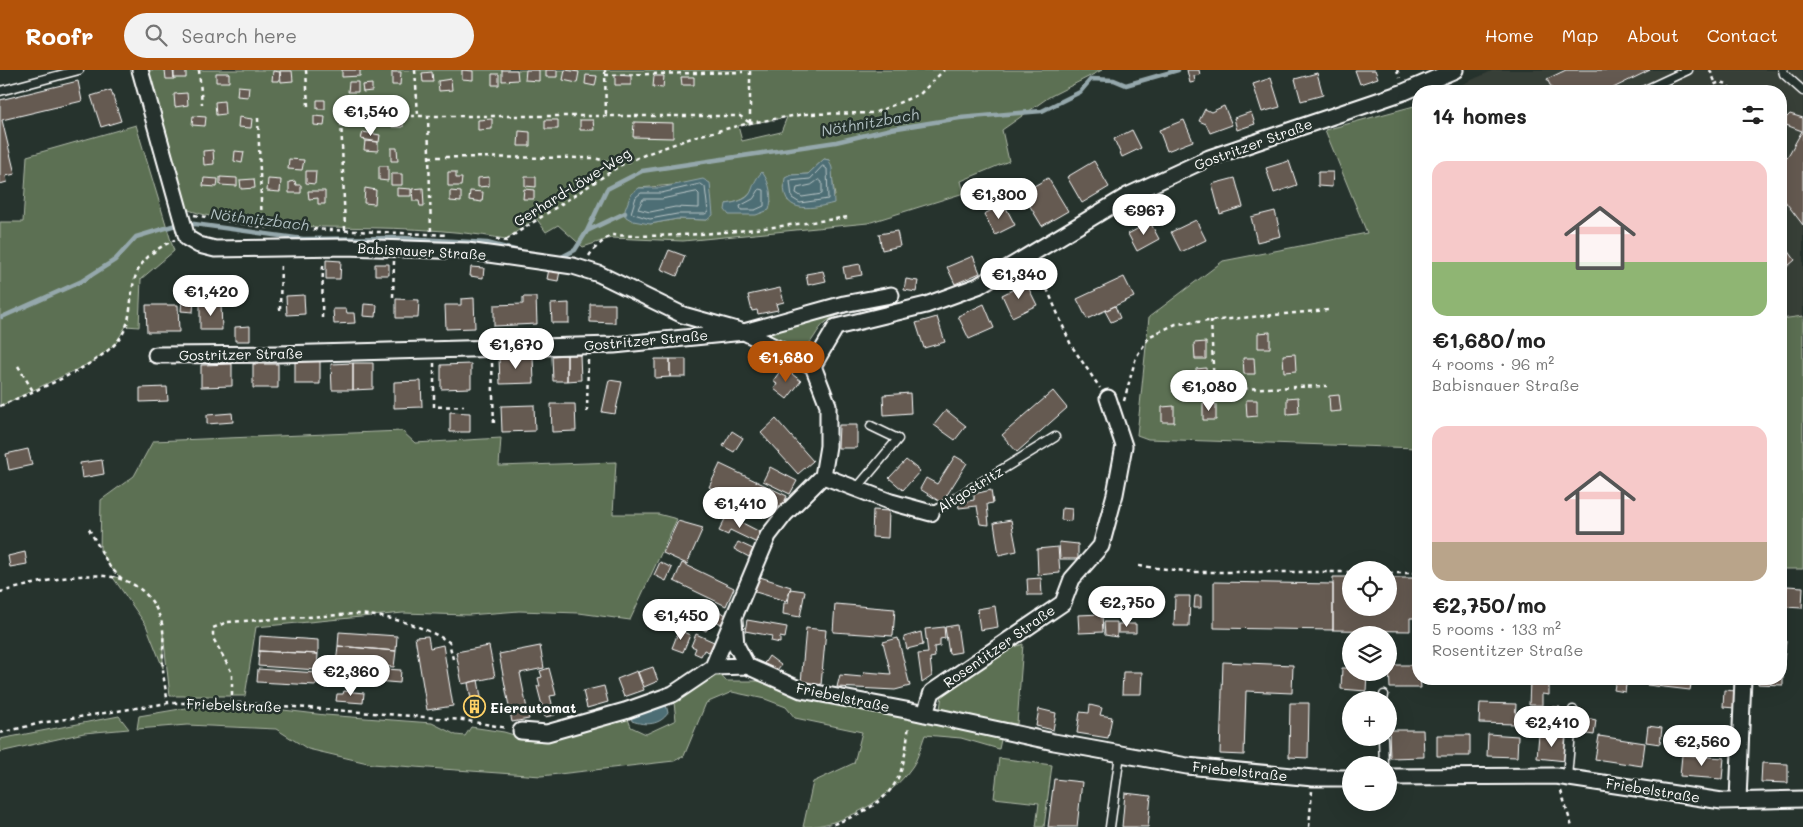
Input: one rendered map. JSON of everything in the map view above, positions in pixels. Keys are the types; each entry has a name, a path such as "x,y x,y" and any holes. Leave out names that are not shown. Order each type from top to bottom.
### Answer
{"street":[{"path":"140,70 183,225"},
{"name":"Gostritzer Straße","path":"1420,85 1455,70"},
{"name":"Gostritzer Straße","path":"813,366 836,327 926,305 978,286 1129,195 1208,158 1412,89"},
{"name":"Babisnauer Straße","path":"183,225 199,245 215,249 323,247 467,251 582,269 599,274 683,315 744,332 813,366"},
{"name":"Gostritzer Straße","path":"156,355 589,346 744,332 844,304 891,295"},
{"path":"521,731 547,733 625,711 673,694 713,667 768,536 785,514 823,476 828,446 828,405 813,366"},
{"name":"Rosentitzer Straße","path":"918,712 932,692 1063,603 1072,579 1101,546 1124,446 1108,398"},
{"name":"Altgostritz","path":"823,476 892,502 932,513"},
{"path":"734,618 736,645 747,666"},
{"name":"Friebelstraße","path":"713,667 747,666 801,690 918,712 1026,736 1187,766 1313,778 1342,778"},
{"path":"1738,800 1743,685"},
{"name":"Friebelstraße","path":"1397,777 1561,776 1722,800 1803,799"}],"lane":[{"path":"0,91 79,70"},
{"path":"1656,85 1688,70"},
{"path":"1783,70 1784,74 1803,91"},
{"path":"857,488 898,439 871,426"},
{"name":"Altgostritz","path":"932,513 1055,437"},
{"path":"1561,776 1573,710"},
{"path":"1110,827 1120,754"}],"path":[{"path":"199,70 202,104"},
{"path":"306,70 308,106"},
{"path":"415,70 418,115"},
{"path":"605,70 606,115"},
{"path":"750,70 750,123"},
{"name":"Gerhard-Löwe-Weg","path":"487,238 506,240 621,166 649,153 697,136 750,123 805,114 874,113 920,94 944,70"},
{"path":"1710,70 1716,84 1728,85"},
{"path":"605,75 743,72"},
{"path":"428,115 432,233"},
{"path":"345,230 341,116 740,116 750,123"},
{"path":"258,118 262,227"},
{"path":"429,157 594,158 621,166"},
{"path":"0,406 94,361 116,343 126,326 132,284 142,262 156,249 174,240 183,225 197,216 262,227 450,235"},
{"path":"582,269 593,250 610,235 654,237 748,231 849,217"},
{"path":"322,318 323,247"},
{"path":"280,310 281,248"},
{"path":"393,298 394,248"},
{"path":"1028,256 1045,284 1071,345 1087,371 1108,398"},
{"path":"1117,424 1136,357 1150,336 1176,324 1328,310"},
{"path":"1212,320 1214,389"},
{"path":"587,412 589,346"},
{"path":"492,349 494,426"},
{"path":"434,350 434,407 464,406"},
{"path":"18,366 33,391"},
{"path":"1172,391 1327,386"},
{"path":"89,529 110,567 124,580"},
{"path":"1139,566 1194,572 1342,572"},
{"path":"1397,573 1412,573"},
{"name":"Friebelstraße","path":"0,592 57,579 93,574 112,576 142,590 155,607 162,625 163,668 168,703"},
{"path":"232,703 232,673 213,638 213,628 227,622 357,614 375,615 435,633 449,642 453,659"},
{"name":"Friebelstraße","path":"0,733 41,723 168,703 232,703 463,720 521,731"},
{"path":"826,827 874,806 891,792 902,768 918,712"},
{"path":"1561,776 1572,827"},
{"path":"1309,827 1313,778"}],"shaded area":[{"path":"1494,70 1803,70 1803,316 1787,318 1787,85 1460,85"}],"green space":[{"path":"145,70 1102,70 1049,97 1002,130 1009,161 961,181 964,193 868,223 683,241 611,238 583,247 558,225 546,232 536,218 506,239 484,235 394,228 254,224 200,214 183,208","holes":["787,117 781,132 742,141 738,126","824,159 829,160 835,196 788,201 784,184 791,175 808,174","673,185 707,220 677,219 650,224 639,188","755,187 769,193 771,202 726,204 743,199"]},
{"path":"1412,107 1412,448 1148,439 1137,435 1149,317 1223,261 1367,233 1325,130"},
{"path":"136,125 174,251 141,279 139,327 126,326 116,343 94,361 0,406 0,222 23,222 27,156"},
{"path":"891,303 892,305 850,312 834,317 823,325 808,345 799,352 779,339 761,333 837,309"},
{"path":"1803,316 1803,569 1787,569 1787,318"},
{"path":"402,431 415,443 501,438 499,466 616,462 613,514 658,514 677,519 630,620 579,613 519,611 468,615 403,613 256,627 245,696 170,696 163,633 163,668 146,625 112,576 122,579 110,567 100,551 101,500 134,476 153,441"},
{"path":"1023,644 1017,724 951,714 940,709 942,695 987,657"},
{"path":"713,667 726,681 761,681 800,697 1002,735 999,749 961,738 925,735 912,767 903,779 878,800 864,809 833,822 803,827 813,782 854,763 862,732 795,718 786,707 765,699 732,692 706,703 684,756 674,761 541,776 372,764 308,749 276,729 187,725 137,729 139,716 186,708 250,706 325,715 432,723 456,735 465,736 471,727 504,732 534,741 546,739 625,711 631,727 646,734 676,720 673,694"},
{"path":"119,716 129,729 84,733 0,752 0,739"},
{"path":"999,758 1052,765 1044,827 1036,827 1039,803 994,798"}],"water":[{"path":"824,159 829,160 832,168 834,203 806,208 791,204 784,190 785,178 791,175 808,174"},
{"path":"762,172 770,190 769,210 756,215 729,215 725,210 726,204 737,202 748,196"},
{"path":"703,179 710,183 713,215 707,220 677,219 650,224 633,221 626,217 625,210 631,194 639,188 660,188"},
{"path":"666,704 668,713 657,722 642,724 632,721 630,713"}],"building":[{"path":"165,70 173,70 174,79 166,79"},
{"path":"174,70 186,70 186,78 174,78"},
{"path":"342,70 360,70 360,76 342,77"},
{"path":"462,70 473,71 473,80 462,79"},
{"path":"502,70 517,70 518,80 502,81"},
{"path":"526,70 539,70 539,81 525,80"},
{"path":"546,70 557,70 557,77 546,77"},
{"path":"565,70 579,72 577,83 563,80"},
{"path":"1187,70 1199,70 1200,75 1194,76 1195,82 1190,83"},
{"path":"1355,70 1375,70 1378,78 1360,84"},
{"path":"1566,70 1650,70 1619,85 1550,85 1547,79"},
{"path":"273,71 280,72 279,81 272,81"},
{"path":"280,71 292,71 293,81 281,82"},
{"path":"392,72 401,72 400,85 392,85"},
{"path":"432,72 433,82 423,82 422,73"},
{"path":"216,73 229,73 229,82 216,82"},
{"path":"1317,73 1323,95 1301,101 1295,79"},
{"path":"492,74 499,74 499,85 492,85"},
{"path":"586,75 597,76 595,86 585,84"},
{"path":"615,75 631,76 631,85 615,85"},
{"path":"654,76 664,76 663,88 653,87"},
{"path":"681,77 694,77 694,85 682,85"},
{"path":"1271,78 1280,107 1262,112 1253,84"},
{"path":"451,79 452,90 439,91 438,81"},
{"path":"78,81 82,101 2,120 15,174 6,176 7,182 0,184 0,100"},
{"path":"349,82 358,82 358,92 348,92"},
{"path":"372,84 372,91 363,92 362,85"},
{"path":"238,86 249,87 248,97 237,96"},
{"path":"111,90 121,121 101,127 91,96"},
{"path":"187,93 188,105 175,107 174,94"},
{"path":"317,100 325,100 325,109 317,109"},
{"path":"224,101 225,114 216,115 215,102"},
{"path":"1224,106 1232,125 1210,133 1206,124 1199,121 1205,109 1211,112"},
{"path":"1251,112 1255,124 1237,130 1234,118"},
{"path":"1790,114 1803,118 1803,225 1787,204 1787,157 1802,131 1787,125 1787,117"},
{"path":"193,116 206,117 205,126 192,125"},
{"path":"314,116 325,117 324,126 314,125"},
{"path":"239,117 252,119 251,128 238,127"},
{"path":"492,119 492,129 478,130 478,120"},
{"path":"392,120 403,120 403,127 392,127"},
{"path":"545,120 558,120 558,129 545,129"},
{"path":"580,120 593,120 594,130 580,130"},
{"path":"1184,120 1193,141 1167,151 1159,130"},
{"path":"634,122 673,123 673,138 633,137"},
{"path":"1132,130 1141,148 1122,157 1114,139"},
{"path":"519,131 530,132 530,146 518,146"},
{"path":"363,132 380,135 379,142 361,139"},
{"path":"365,141 378,142 378,151 364,150"},
{"path":"391,148 397,148 398,161 391,161"},
{"path":"213,150 214,164 204,165 203,151"},
{"path":"235,151 244,152 242,163 234,161"},
{"path":"289,159 304,160 302,170 288,169"},
{"path":"1094,161 1109,187 1082,203 1067,177"},
{"path":"1289,161 1297,185 1274,193 1266,168"},
{"path":"379,166 388,166 388,181 379,180"},
{"path":"306,171 316,171 315,184 306,183"},
{"path":"448,172 456,172 456,178 462,178 461,186 448,186"},
{"path":"1318,172 1333,172 1332,187 1318,186"},
{"path":"391,174 402,174 402,185 391,185"},
{"path":"220,177 237,178 237,186 220,185"},
{"path":"489,177 489,186 478,187 478,178"},
{"path":"525,177 536,177 536,187 525,186"},
{"path":"204,178 218,179 217,187 203,186"},
{"path":"1048,178 1068,211 1042,226 1022,193"},
{"path":"1235,178 1243,207 1220,214 1212,184"},
{"path":"254,179 255,188 241,189 240,180"},
{"path":"268,179 281,180 280,192 267,191"},
{"path":"295,181 296,185 301,185 301,193 289,193 289,182"},
{"path":"365,188 376,190 375,204 364,203"},
{"path":"397,188 411,189 411,196 397,196"},
{"path":"423,188 424,206 420,206 419,201 413,201 412,189"},
{"path":"524,189 534,190 534,199 523,199"},
{"path":"308,191 325,191 325,204 318,204 318,198 309,199"},
{"path":"450,191 461,192 461,202 450,201"},
{"path":"470,191 483,192 482,202 469,200"},
{"path":"1004,204 1015,225 995,235 984,214"},
{"path":"1275,211 1281,236 1257,242 1251,217"},
{"path":"1196,220 1206,240 1181,252 1171,232"},
{"path":"1150,222 1159,239 1137,251 1128,234"},
{"path":"897,231 900,246 882,250 879,234"},
{"path":"1787,249 1795,260 1787,267"},
{"path":"669,250 685,256 677,276 661,269"},
{"path":"973,256 980,273 955,284 947,267"},
{"path":"326,260 341,261 340,279 326,279"},
{"path":"375,264 389,264 389,275 375,275"},
{"path":"860,264 862,275 845,278 843,267"},
{"path":"471,267 484,268 483,278 470,276"},
{"path":"549,269 560,271 558,281 547,279"},
{"path":"823,271 826,281 808,285 806,274"},
{"path":"1124,277 1134,297 1087,319 1077,299"},
{"path":"906,279 918,281 916,292 904,290"},
{"path":"1026,283 1037,305 1012,317 1002,295"},
{"path":"780,288 784,302 776,304 778,310 758,314 757,310 752,311 748,295"},
{"path":"304,295 305,314 287,315 286,296"},
{"path":"523,297 536,297 537,324 494,326 494,305 523,304"},
{"path":"474,298 475,328 446,329 445,305 461,305 461,299"},
{"path":"182,299 194,300 193,312 181,311"},
{"path":"396,299 419,300 418,318 396,318"},
{"path":"569,303 569,323 552,323 551,304"},
{"path":"200,304 221,304 222,330 200,330"},
{"path":"364,304 377,305 376,317 363,316"},
{"path":"590,304 615,304 615,323 590,322"},
{"path":"984,304 994,328 969,339 958,316"},
{"path":"146,305 178,305 179,332 147,332"},
{"path":"1115,306 1120,318 1111,322 1105,311"},
{"path":"333,309 346,309 347,313 354,313 355,323 334,324"},
{"path":"937,317 945,342 924,348 916,323"},
{"path":"250,326 250,341 235,341 235,327"},
{"path":"1270,332 1270,348 1258,348 1258,333"},
{"path":"1206,342 1206,359 1195,359 1194,343"},
{"path":"1295,354 1296,371 1284,372 1283,355"},
{"path":"567,355 567,381 553,381 552,356"},
{"path":"567,355 580,355 581,380 567,381"},
{"path":"533,357 534,383 500,384 499,358"},
{"path":"1243,358 1254,358 1255,374 1244,374"},
{"path":"655,359 670,359 670,377 655,378"},
{"path":"670,359 686,359 686,377 670,377"},
{"path":"320,361 320,384 295,384 295,362"},
{"path":"353,363 373,363 373,389 353,390"},
{"path":"353,363 353,390 332,390 331,364"},
{"path":"232,364 232,386 201,387 201,365"},
{"path":"253,364 278,364 278,388 253,388"},
{"path":"471,364 471,388 441,389 441,365"},
{"path":"783,367 801,381 787,399 774,389 777,384 773,381"},
{"path":"1206,368 1207,384 1196,384 1196,369"},
{"path":"609,380 622,382 615,414 602,412"},
{"path":"421,381 422,407 394,408 394,382"},
{"path":"167,387 168,401 140,402 140,388"},
{"path":"1053,391 1067,408 1017,452 1002,435"},
{"path":"910,393 911,413 884,415 883,395"},
{"path":"1339,395 1341,411 1330,412 1329,396"},
{"path":"1298,397 1299,413 1287,414 1287,398"},
{"path":"1246,400 1257,400 1257,416 1247,417"},
{"path":"1203,403 1216,404 1216,420 1203,420"},
{"path":"551,404 575,404 576,431 552,432"},
{"path":"534,405 535,431 502,432 501,406"},
{"path":"1174,406 1174,422 1162,422 1162,407"},
{"path":"946,410 966,426 955,440 934,425"},
{"path":"450,412 470,413 470,432 450,432"},
{"path":"232,413 233,422 207,424 207,415"},
{"path":"776,419 813,461 798,474 761,433"},
{"path":"839,425 857,425 857,448 838,448"},
{"path":"732,431 743,438 734,452 723,446"},
{"path":"28,449 32,465 9,470 6,454"},
{"path":"955,456 967,463 942,503 920,489 926,478 937,484"},
{"path":"102,460 104,474 82,478 80,463"},
{"path":"906,460 920,471 903,490 889,478"},
{"path":"720,464 787,496 779,514 731,490 728,496 709,487"},
{"path":"770,467 797,481 790,494 763,481"},
{"path":"991,490 993,503 987,504 989,525 980,524 977,506 959,508 958,503 974,500 974,494"},
{"path":"1062,508 1072,509 1071,521 1061,520"},
{"path":"873,510 889,511 888,538 872,537"},
{"path":"727,515 762,533 757,543 730,530 728,535 719,531"},
{"path":"1011,520 1017,551 999,555 994,523"},
{"path":"678,521 703,528 687,564 663,553"},
{"path":"738,542 753,549 749,557 734,549"},
{"path":"1059,542 1078,544 1078,559 1060,559"},
{"path":"1058,547 1060,573 1038,575 1037,549"},
{"path":"25,552 27,564 10,567 8,556"},
{"path":"660,562 672,568 666,581 654,575"},
{"path":"682,563 734,588 726,606 674,581"},
{"path":"757,576 791,587 786,601 752,591"},
{"path":"1333,577 1342,577 1342,616 1397,616 1397,578 1412,578 1412,618 1410,618 1410,631 1397,631 1397,626 1342,626 1342,630 1333,630"},
{"path":"1041,578 1042,595 1028,595 1027,579"},
{"path":"1214,582 1333,584 1333,630 1214,628"},
{"path":"1787,586 1803,587 1802,608 1787,607"},
{"path":"790,589 805,591 800,617 783,614 784,603 788,603"},
{"path":"1175,596 1190,596 1189,626 1174,626"},
{"path":"1195,596 1201,596 1201,608 1194,608"},
{"path":"705,603 726,615 721,624 713,619 706,631 693,624"},
{"path":"835,604 895,609 893,636 833,632"},
{"path":"995,606 998,627 980,630 977,609"},
{"path":"1102,614 1103,632 1079,633 1078,615"},
{"path":"747,620 787,627 785,638 780,637 780,643 771,641 772,636 745,631"},
{"path":"1104,622 1117,622 1117,637 1105,635"},
{"path":"1118,624 1136,624 1136,633 1118,633"},
{"path":"957,625 961,652 949,654 945,627"},
{"path":"944,627 945,638 940,639 940,646 934,647 935,657 930,658 932,676 922,683 918,654 928,653 925,629"},
{"path":"806,628 826,630 821,685 801,683"},
{"path":"679,630 690,635 683,652 672,648"},
{"path":"339,632 397,636 396,651 338,646"},
{"path":"921,632 923,645 907,649 904,637"},
{"path":"696,634 714,642 709,652 704,650 701,656 694,653 696,648 691,646"},
{"path":"260,636 318,640 318,654 259,651"},
{"path":"428,636 430,648 443,645 453,706 427,710 415,637"},
{"path":"898,638 910,686 895,690 837,687 840,675 862,677 865,672 891,674 883,642"},
{"path":"338,646 396,651 394,667 336,663"},
{"path":"489,646 495,677 462,684 456,652"},
{"path":"540,646 544,668 520,673 529,719 512,722 499,654"},
{"path":"259,651 318,654 317,670 258,666"},
{"path":"769,656 781,665 774,674 763,665"},
{"path":"1223,662 1293,665 1292,693 1246,691 1244,755 1220,754"},
{"path":"1397,665 1412,665 1412,685 1421,685 1421,688 1390,688 1390,681 1397,681"},
{"path":"338,666 401,670 400,683 338,678"},
{"path":"653,667 658,681 644,687 638,672"},
{"path":"549,668 556,695 550,696 555,715 545,717 537,686 540,686 538,678 542,677 540,671"},
{"path":"1342,668 1342,681 1367,681 1366,691 1341,689"},
{"path":"258,669 317,673 316,685 257,682"},
{"path":"637,671 644,690 624,697 617,679"},
{"path":"1123,672 1142,672 1141,694 1122,694"},
{"path":"478,680 481,697 471,699 468,683"},
{"path":"1530,685 1549,685 1549,695 1542,694 1542,705 1529,705"},
{"path":"1615,685 1626,685 1625,692 1614,690"},
{"path":"1647,685 1691,685 1690,690"},
{"path":"604,686 608,702 587,708 583,691"},
{"path":"1724,690 1736,691 1735,708 1723,707"},
{"path":"344,691 364,693 363,703 336,701 337,694 343,694"},
{"path":"1290,703 1309,703 1308,758 1289,757"},
{"path":"1480,703 1516,704 1515,724 1479,723"},
{"path":"1090,705 1102,708 1100,715 1112,717 1108,738 1077,733 1080,712 1089,713"},
{"path":"1542,706 1560,707 1559,723 1541,722"},
{"path":"1039,709 1056,713 1053,730 1036,726"},
{"path":"1582,717 1596,720 1594,735 1580,733"},
{"path":"1648,726 1662,728 1660,744 1646,742"},
{"path":"1397,730 1423,730 1424,757 1397,758 1397,756 1390,756 1390,746 1397,746"},
{"path":"1488,734 1518,736 1517,757 1487,756"},
{"path":"1539,734 1568,737 1566,761 1537,758"},
{"path":"1437,735 1470,735 1470,756 1437,756"},
{"path":"1599,736 1645,743 1642,766 1595,759"},
{"path":"1682,755 1724,758 1722,779 1680,776"},
{"path":"1762,763 1788,764 1788,783 1761,782"},
{"path":"1054,779 1082,782 1077,827 1048,827"},
{"path":"1125,793 1151,796 1148,827 1122,827"}],"waterway":[{"name":"Nöthnitzbach","path":"587,231 607,189 642,171 836,142 891,129 960,118 1042,111 1080,92 1091,79 1114,80 1126,85 1178,70"},
{"name":"Nöthnitzbach","path":"558,259 575,250 587,231 625,213"},
{"name":"Nöthnitzbach","path":"187,223 303,239 403,238 487,243 519,251"},
{"name":"Nöthnitzbach","path":"2,317 82,281 115,260 136,237 179,224"}],"place":[{"name":"Eierautomat","path":"474,707"}]}
